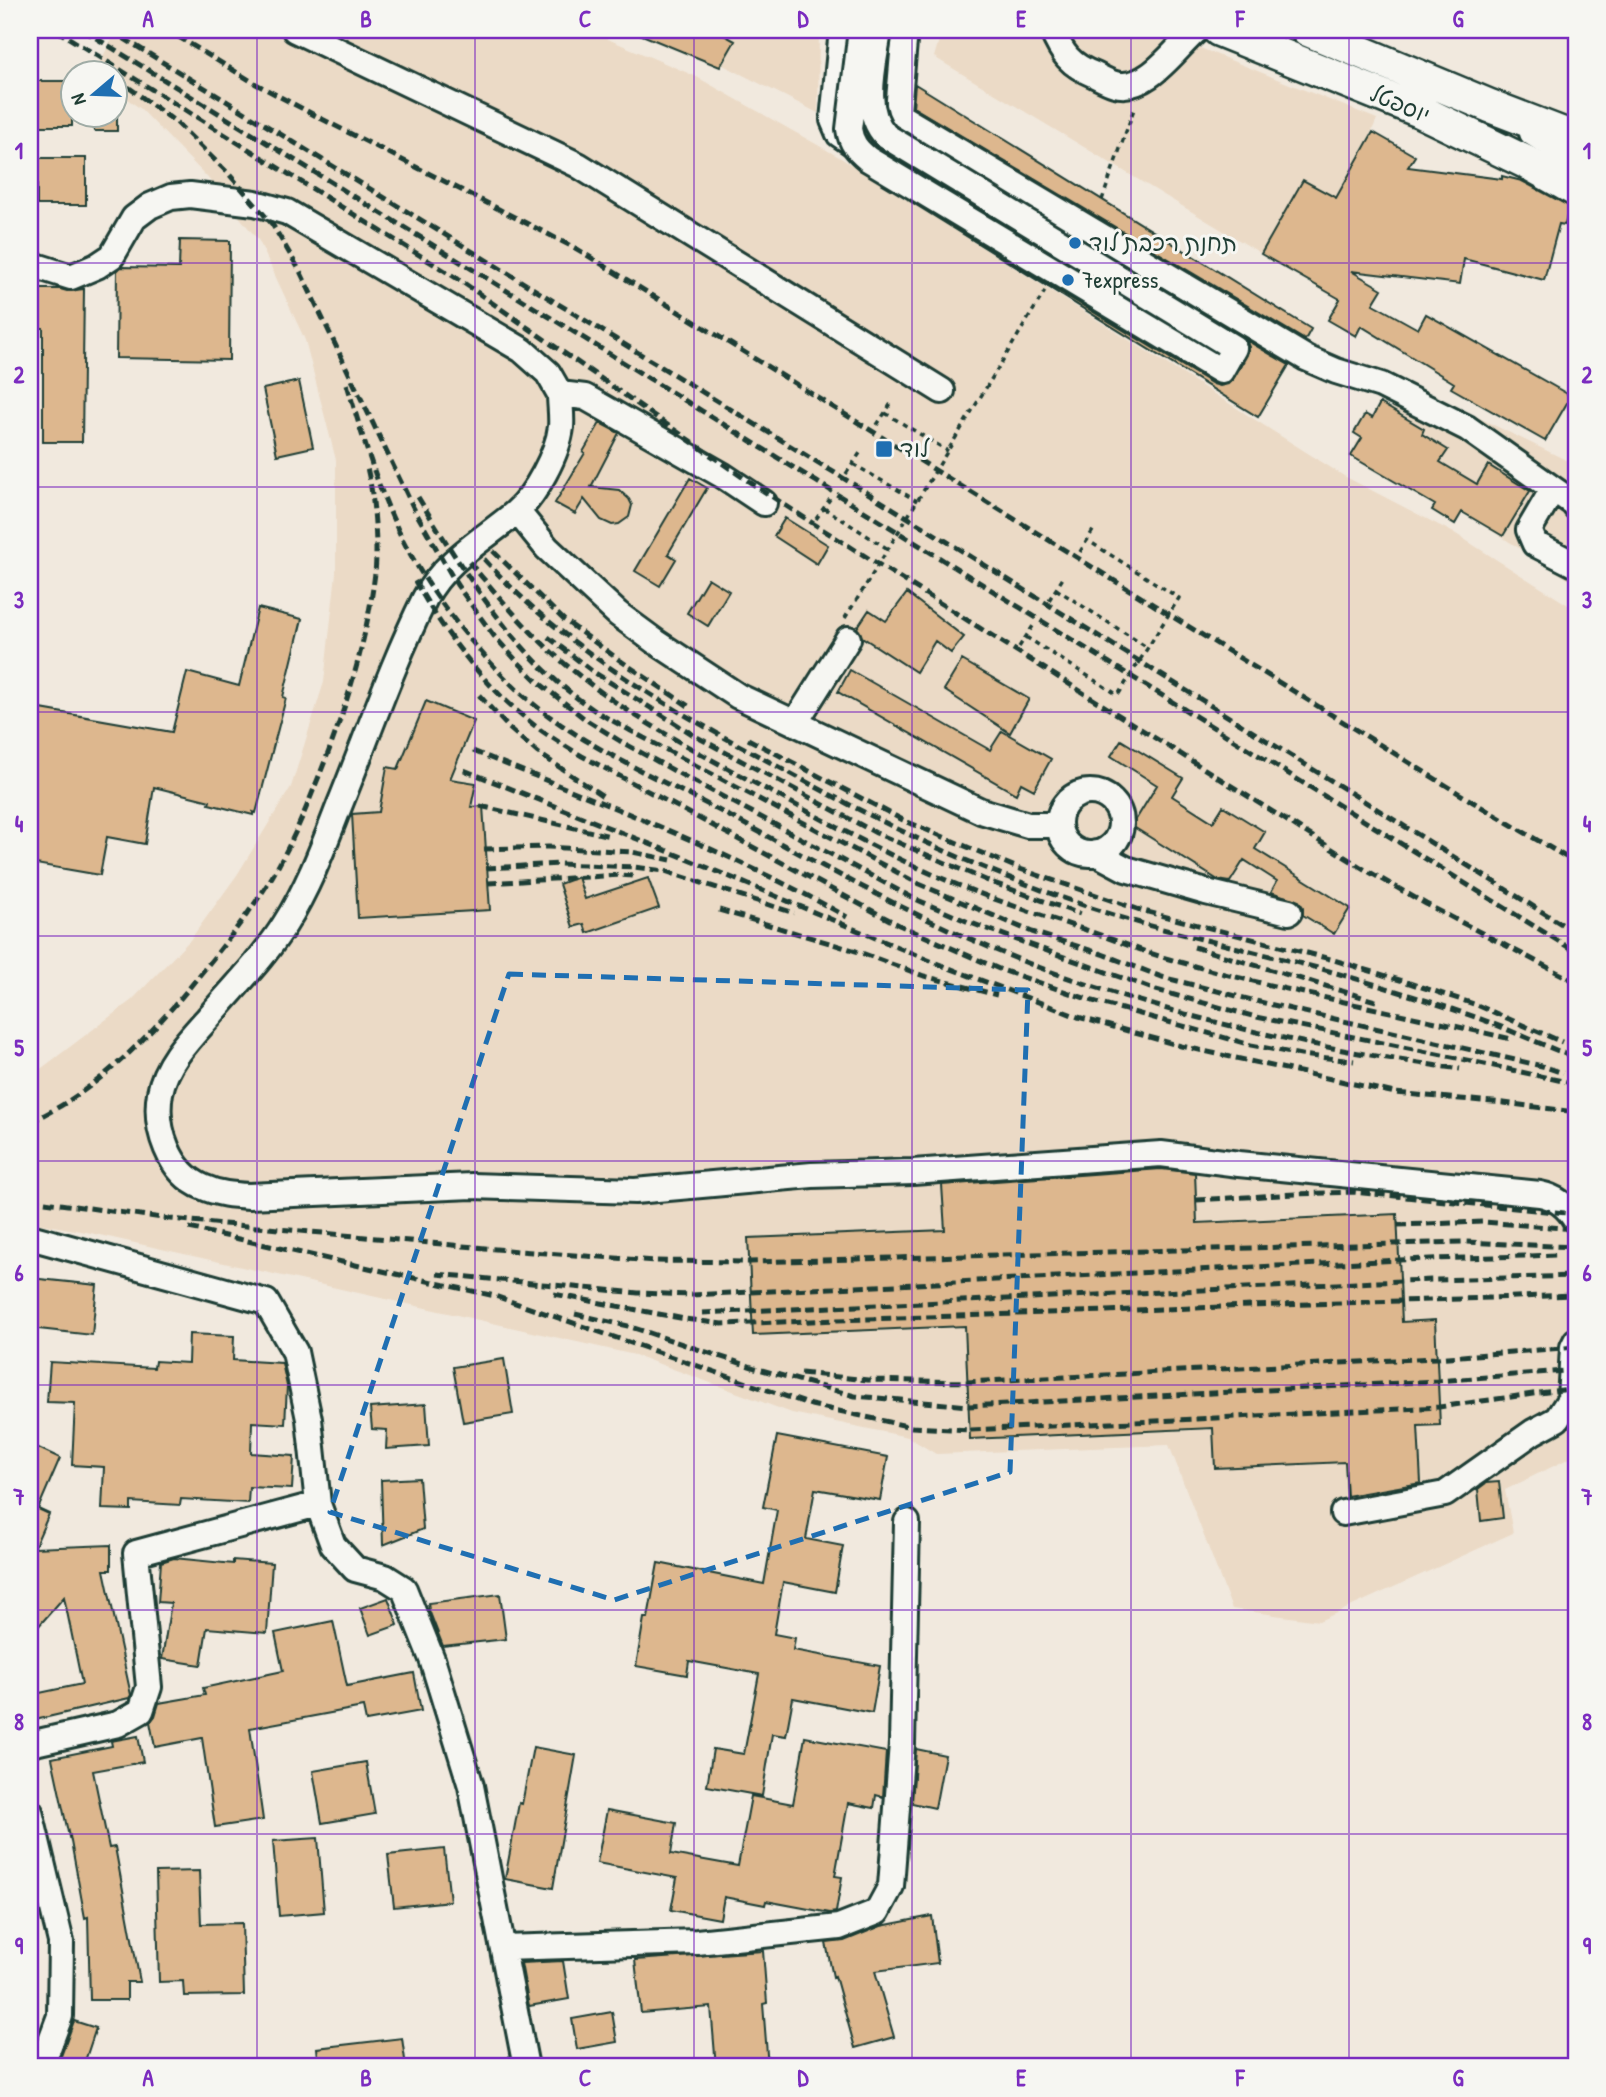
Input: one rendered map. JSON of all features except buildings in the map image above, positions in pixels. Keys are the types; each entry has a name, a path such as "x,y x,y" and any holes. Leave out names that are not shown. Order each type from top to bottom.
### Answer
{"main road":[{"name":"יוספטל","path":"1219,30 1431,116 1528,163 1576,190"},
{"name":"יוספטל","path":"1308,30 1576,139"}],"street":[{"path":"295,30 578,165 942,391"},
{"path":"842,30 833,120 836,129 844,138 1215,362 1240,319"},
{"path":"861,30 849,129 851,140 858,151 1221,372 1234,348 886,136 874,119 872,105 871,89 879,30"},
{"path":"893,169 905,30"},
{"path":"1052,30 1060,49 1077,68 1116,85 1128,85 1144,80 1197,30"},
{"path":"1490,106 1576,160"},
{"path":"898,116 1306,358 1381,385 1467,428 1576,507"},
{"path":"30,264 71,277 97,266 112,256 134,218 150,206 171,197 190,195 255,203 287,212 522,349 548,373 560,394 561,429 537,487 517,511 461,554 430,587 396,659 324,846 299,901 263,954 185,1044 170,1066 160,1093 161,1130 168,1153 181,1173 200,1186 222,1194 249,1196 472,1186 635,1191 799,1176 913,1172 1161,1154 1540,1194 1553,1197 1576,1221"},
{"path":"560,394 584,397 722,475 764,503"},
{"path":"1553,489 1528,530 1535,544 1576,565"},
{"path":"517,511 547,548 618,614 738,696 981,811 1028,825 1059,825"},
{"path":"795,723 848,639"},
{"path":"1090,792 1101,794 1110,800 1120,815 1118,836 1106,850 1096,853 1085,854 1075,850 1061,834 1059,825 1065,805 1073,797 1090,792"},
{"path":"1096,853 1126,869 1289,912"},
{"path":"30,1237 266,1303 295,1352 309,1419 318,1504 333,1545 355,1569 385,1577 404,1589 432,1659 471,1786 526,2067"},
{"path":"1343,1513 1444,1494 1533,1432 1558,1419 1570,1399 1573,1347 1576,1341"},
{"path":"30,1744 118,1724 141,1711 149,1687 136,1553 318,1504"},
{"path":"503,1948 697,1942 839,1927 877,1913 891,1886 901,1756 907,1522"},
{"path":"30,1812 35,1858 61,1942 60,2016 41,2067"}],"path":[{"path":"1102,200 1144,80"},
{"path":"848,639 845,618 1048,287"},
{"path":"877,425 892,402"},
{"path":"885,413 948,451"},
{"path":"846,474 860,453"},
{"path":"853,464 917,501"},
{"path":"816,519 830,499"},
{"path":"824,508 888,549"},
{"path":"1080,552 1095,527"},
{"path":"1026,636 1118,695 1148,648 1179,598 1087,540"},
{"path":"1049,600 1063,578"},
{"path":"1056,589 1148,648"},
{"path":"1019,647 1033,626"}],"highlighted area":[{"path":"509,974 1028,990 1010,1472 614,1600 330,1512"}],"shaded area":[{"path":"117,30 570,30 603,37 695,76 839,157 1344,476 1456,534 1576,610 1576,1455 1505,1490 1513,1533 1319,1621 1232,1609 1169,1445 936,1454 908,1437 792,1413 635,1355 86,1232 30,1222 30,1077 132,1000 190,940 237,875 291,787 324,682 336,573 336,460 305,340 259,241 207,177 130,101 130,60 101,60"},
{"path":"654,30 819,30 818,113"},
{"path":"942,30 1155,30 1377,119 1307,281 934,57"},
{"path":"1413,386 1568,461 1576,417 1576,584 1355,444"}],"railway":[{"path":"56,30 458,279 814,524 1364,869 1576,982"},
{"path":"83,30 1576,952"},
{"path":"110,30 938,536 1576,933"},
{"path":"177,36 256,84 577,249 1576,863"},
{"path":"130,88 177,123 229,174 272,224 300,271 414,509 457,585 494,636 516,660 538,682 585,719 680,774 913,898 971,923 1156,990 1256,1017 1576,1084"},
{"path":"347,384 388,507 427,582 478,649 506,679 529,701 580,737 922,917 1049,971 1149,1004 1252,1031 1460,1069"},
{"path":"30,1122 97,1081 137,1045 190,987 243,919 284,855 306,809 335,734 366,628 376,549 367,468"},
{"path":"418,497 495,613 540,666 566,689 608,718 919,884 1032,932 1102,954 1162,977 1563,1073"},
{"path":"493,551 564,620 690,707"},
{"path":"484,559 542,616 639,687 810,784 944,851 1108,913 1402,993 1488,1022 1576,1058"},
{"path":"469,562 543,644 615,702 714,761 908,863 990,897 1169,959 1296,991 1511,1039"},
{"path":"415,581 437,618 477,670 507,702 544,733 582,756 899,925 999,969 1093,1001 1251,1045 1301,1055 1354,1061"},
{"path":"548,637 592,671 697,737 876,833 988,881 1080,914"},
{"path":"479,695 509,728 538,753 603,796"},
{"path":"748,739 903,820 1020,869 1140,910 1334,960 1403,981 1477,1005 1562,1042"},
{"path":"473,751 710,848 847,917"},
{"path":"464,770 680,856 933,962 1078,1017 1181,1046 1395,1093 1576,1112"},
{"path":"480,806 610,836"},
{"path":"484,849 548,847 632,852 671,860"},
{"path":"486,868 560,864 665,871 794,913"},
{"path":"488,883 634,876"},
{"path":"719,910 856,951 924,976 997,995"},
{"path":"1194,947 1379,1002"},
{"path":"1196,1200 1354,1192 1576,1214"},
{"path":"30,1200 170,1219 655,1261 750,1262 1464,1242 1576,1247"},
{"path":"1397,1225 1483,1222 1576,1229"},
{"path":"189,1228 495,1296 811,1405 912,1427 970,1430 1439,1407 1576,1388"},
{"path":"437,1274 638,1293 692,1295 1399,1260 1559,1255"},
{"path":"702,1313 1400,1281 1576,1276"},
{"path":"554,1294 722,1324 1576,1295"},
{"path":"575,1314 628,1326 755,1368 855,1396 969,1406 1437,1381 1576,1370"},
{"path":"801,1373 868,1380 967,1382 1436,1358 1576,1347"}],"place":[{"name":"תחנת רכבת לוד","path":"1075,243"},
{"name":"7express","path":"1068,280"},
{"name":"לוד","path":"884,449"}]}
